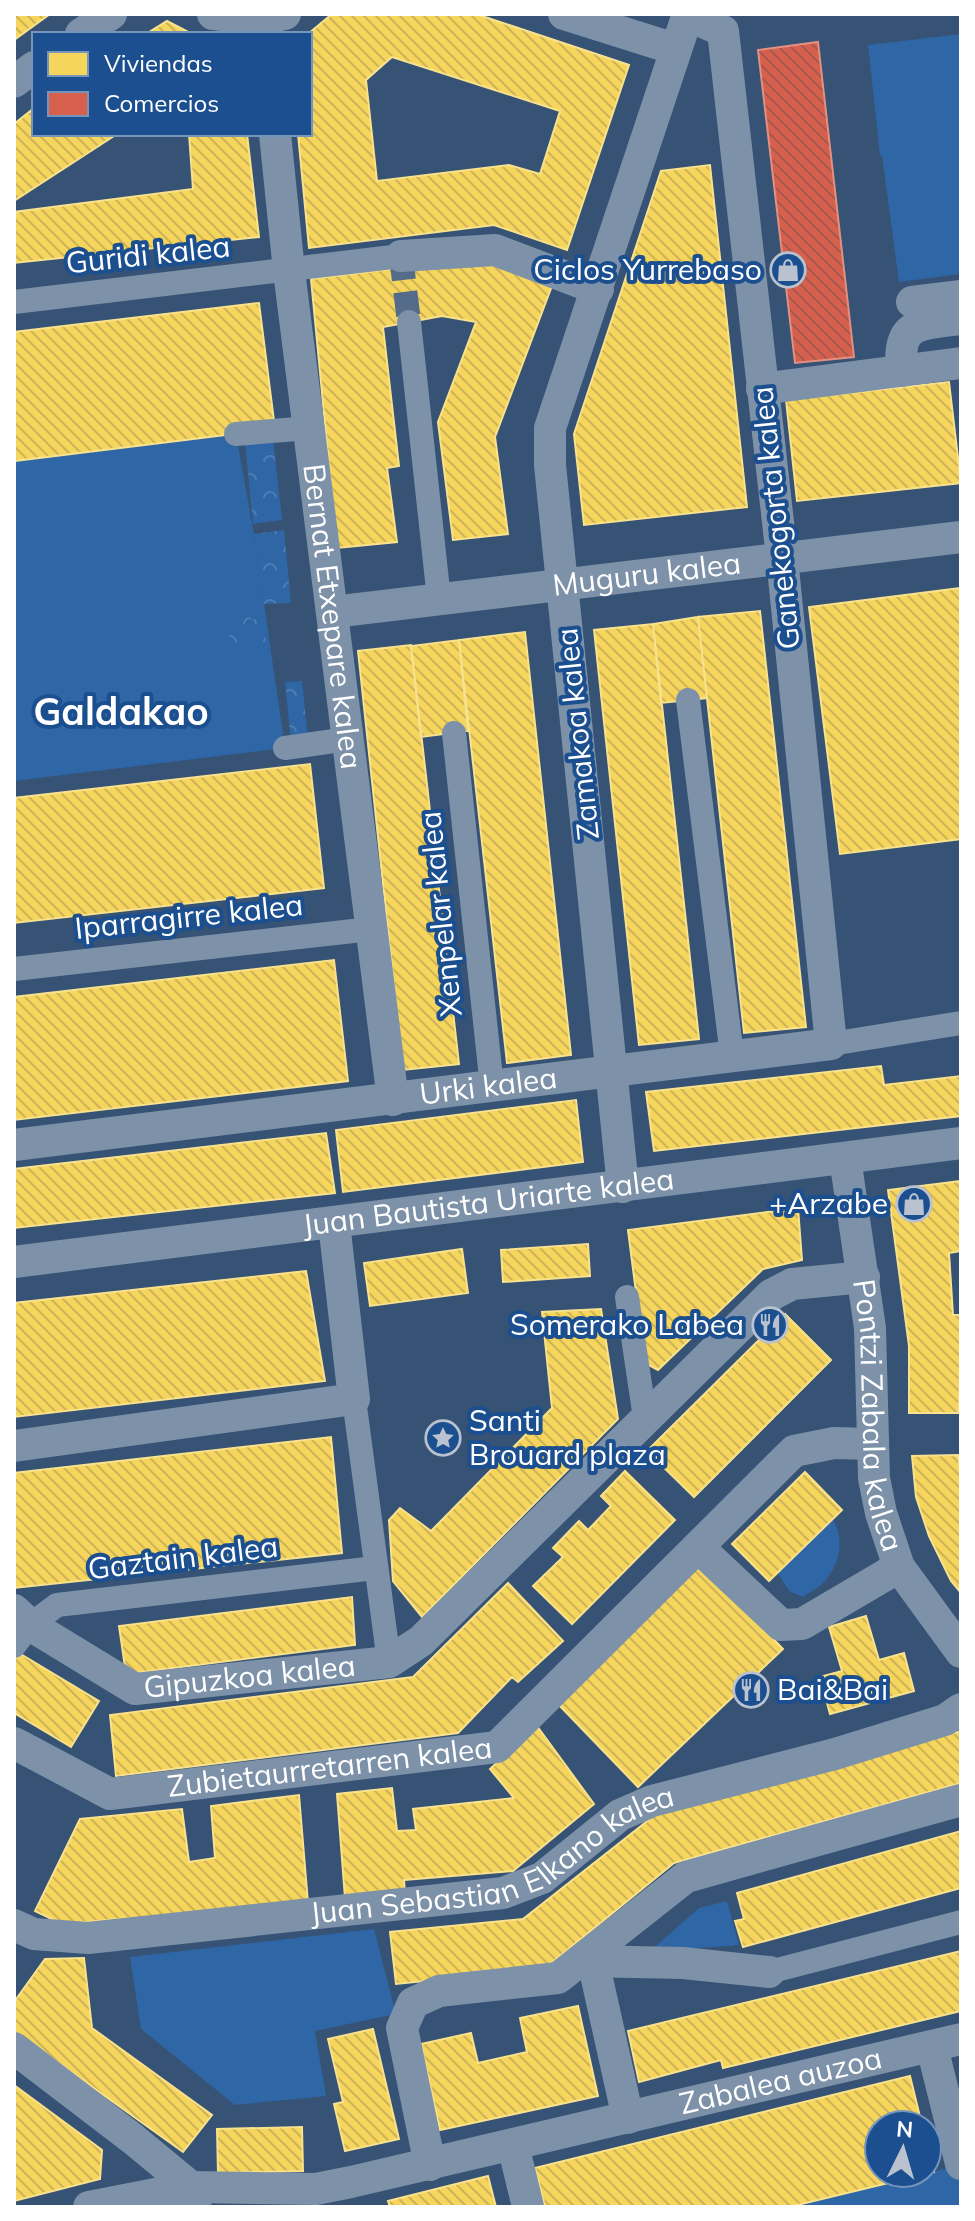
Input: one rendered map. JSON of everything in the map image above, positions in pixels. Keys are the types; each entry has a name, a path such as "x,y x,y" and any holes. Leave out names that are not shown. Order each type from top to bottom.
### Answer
{"street":[{"path":"84,32 111,14"},
{"path":"213,14 271,22"},
{"path":"564,14 675,49"},
{"name":"Zamakoa kalea","path":"623,1187 550,465 550,428 688,15"},
{"name":"Ganekogorta kalea","path":"688,15 723,31 782,558 831,1044"},
{"path":"14,82 32,68"},
{"name":"Bernat Etxepare kalea","path":"275,136 289,271 393,1100"},
{"path":"401,256 495,250 598,289"},
{"name":"Guridi kalea","path":"14,302 401,256"},
{"path":"912,302 961,296"},
{"path":"902,371 900,350 906,334 917,324 961,319"},
{"path":"409,322 439,599"},
{"path":"762,389 961,363"},
{"path":"236,434 309,428"},
{"name":"Muguru kalea","path":"333,612 961,537"},
{"path":"688,700 732,1056"},
{"name":"Xenpelar kalea","path":"454,733 492,1087"},
{"path":"285,748 348,739"},
{"name":"Iparragirre kalea","path":"14,969 371,929"},
{"name":"Urki kalea","path":"14,1145 831,1044 961,1023"},
{"name":"Juan Bautista Uriarte kalea","path":"14,1262 961,1143"},
{"name":"Pontzi Zabala kalea","path":"845,1158 870,1328 874,1478 881,1513 899,1567 961,1652"},
{"path":"334,1223 375,1568"},
{"name":"Gipuzkoa kalea","path":"19,1627 135,1689 389,1662 421,1641 771,1295 792,1284 864,1277"},
{"path":"627,1297 645,1418"},
{"path":"14,1446 354,1399"},
{"name":"Zubietaurretarren kalea","path":"14,1743 110,1794 497,1747 794,1451 834,1443 873,1444"},
{"path":"698,1547 781,1625 802,1624 899,1567"},
{"name":"Gipuzkoa kalea","path":"375,1568 389,1662"},
{"name":"Gaztain kalea","path":"19,1627 57,1605 375,1568"},
{"name":"Juan Sebastian Elkano kalea","path":"14,1925 34,1934 88,1938 503,1893 542,1878 620,1815 652,1801 835,1754 945,1720 961,1709"},
{"path":"430,2165 402,2028 413,2003 439,1991 558,1978 588,1961 686,1877 961,1800"},
{"path":"588,1961 683,1963 769,1972 961,1922"},
{"path":"588,1961 628,2118"},
{"name":"Zabalea auzoa","path":"89,2207 316,2189 349,2195 430,2165 947,2043 961,2164"},
{"path":"14,2048 133,2139 197,2197"},
{"path":"513,2145 528,2207"}],"green space":[{"path":"961,34 961,274 899,282 868,45"},
{"path":"236,434 285,748 14,781 14,461"},
{"path":"273,439 282,520 253,524 245,443"},
{"path":"284,530 291,603 264,604 254,534"},
{"path":"249,606 251,620 263,617 267,651 242,654 229,635 225,611"},
{"path":"302,681 309,749 292,751 285,682"},
{"path":"833,1519 840,1543 835,1566 825,1581 803,1597 789,1591 778,1573"},
{"path":"727,1901 739,1945 649,1952 699,1908"},
{"path":"374,1929 396,2014 315,2031 326,2096 235,2105 141,2029 130,1957"},
{"path":"961,2165 961,2207 789,2207 863,2189 943,2189 943,2169"}],"building: Viviendas":[{"path":"14,14 50,14 14,40"},
{"path":"332,14 476,14 629,65 567,250 494,225 309,248 298,136 312,136 310,32","holes":["392,57 560,111 540,174 509,165 377,181 366,80"]},
{"path":"167,21 188,32 149,32"},
{"path":"32,110 32,136 114,136 14,201 14,124"},
{"path":"189,136 247,136 259,237 14,263 14,212 193,189"},
{"path":"710,165 747,507 584,525 574,434 661,171"},
{"path":"480,258 553,283 495,437 508,534 453,540 438,422 476,322 442,316 383,327 399,466 387,468 397,542 337,548 311,279"},
{"path":"259,303 275,429 14,461 14,332"},
{"path":"949,382 961,483 797,501 786,400"},
{"path":"961,588 961,839 840,854 809,607"},
{"path":"760,611 806,1027 744,1033 698,617"},
{"path":"698,617 707,698 661,703 653,624"},
{"path":"653,624 699,1039 639,1045 594,630"},
{"path":"525,632 571,1055 507,1063 459,640"},
{"path":"459,640 468,731 421,737 411,646"},
{"path":"411,645 459,1064 403,1070 358,651"},
{"path":"310,764 324,888 14,923 14,798"},
{"path":"334,960 348,1081 14,1120 14,997"},
{"path":"881,1066 884,1085 961,1076 961,1116 654,1151 646,1092"},
{"path":"576,1100 583,1162 343,1192 336,1130"},
{"path":"326,1133 335,1193 14,1228 14,1169"},
{"path":"961,1181 961,1251 949,1253 953,1315 961,1315 959,1413 909,1413 909,1346 888,1190"},
{"path":"798,1208 802,1260 763,1269 658,1370 645,1363 628,1230"},
{"path":"588,1244 590,1276 503,1282 501,1250"},
{"path":"462,1249 468,1293 370,1306 364,1263"},
{"path":"306,1271 325,1381 14,1417 14,1303"},
{"path":"601,1309 618,1419 422,1617 393,1581 389,1520 400,1508 431,1531 552,1408 542,1312"},
{"path":"785,1314 831,1360 694,1497 647,1451"},
{"path":"331,1437 342,1553 14,1588 14,1473"},
{"path":"958,1455 961,1477 961,1593 951,1581 929,1536 916,1497 912,1456"},
{"path":"625,1471 675,1520 572,1624 533,1586 563,1557 553,1548 579,1521 588,1530 611,1506 601,1496"},
{"path":"805,1472 842,1510 769,1581 732,1544"},
{"path":"701,1563 783,1649 638,1787 556,1702"},
{"path":"508,1583 563,1641 518,1682 512,1677 458,1733 116,1776 110,1715 413,1677"},
{"path":"352,1597 355,1645 126,1674 119,1626"},
{"path":"866,1616 879,1660 904,1653 914,1691 830,1714 820,1677 842,1671 829,1627"},
{"path":"19,1653 99,1701 71,1747 14,1713 14,1661"},
{"path":"537,1726 594,1804 513,1871 404,1880 405,1893 345,1898 337,1794 392,1788 397,1831 416,1830 413,1809 514,1798 490,1769"},
{"path":"961,1731 961,1783 674,1863 544,1969 396,1984 390,1932 523,1919 655,1815"},
{"path":"299,1795 308,1903 62,1924 35,1911 80,1819 182,1809 189,1862 215,1858 211,1806"},
{"path":"961,1831 961,1888 743,1947 735,1921 744,1919 737,1893"},
{"path":"961,1951 961,2011 723,2068 721,2060 639,2082 628,2031"},
{"path":"84,1958 92,2028 212,2115 183,2152 14,2031 14,2002 45,1959"},
{"path":"578,2006 598,2096 440,2130 421,2044 471,2033 478,2063 527,2052 520,2018"},
{"path":"373,2029 399,2139 345,2151 334,2104 343,2102 328,2039"},
{"path":"910,2076 918,2109 863,2109 864,2189 789,2207 545,2207 535,2168"},
{"path":"14,2085 102,2150 100,2179 14,2201"},
{"path":"302,2127 303,2171 218,2173 217,2129"},
{"path":"488,2176 496,2207 390,2207 388,2201"}],"building: Comercios":[{"path":"818,42 854,357 795,363 758,50"}],"tunnel":[{"path":"401,256 409,322"}],"place":[{"name":"Ciclos Yurrebaso","path":"788,270"},
{"name":"+Arzabe","path":"914,1204"},
{"name":"Somerako Labea","path":"770,1325"},
{"name":"Santi Brouard plaza","path":"443,1438"},
{"name":"Bai&Bai","path":"751,1690"}],"district":[{"name":"Galdakao","path":"121,712"}]}
